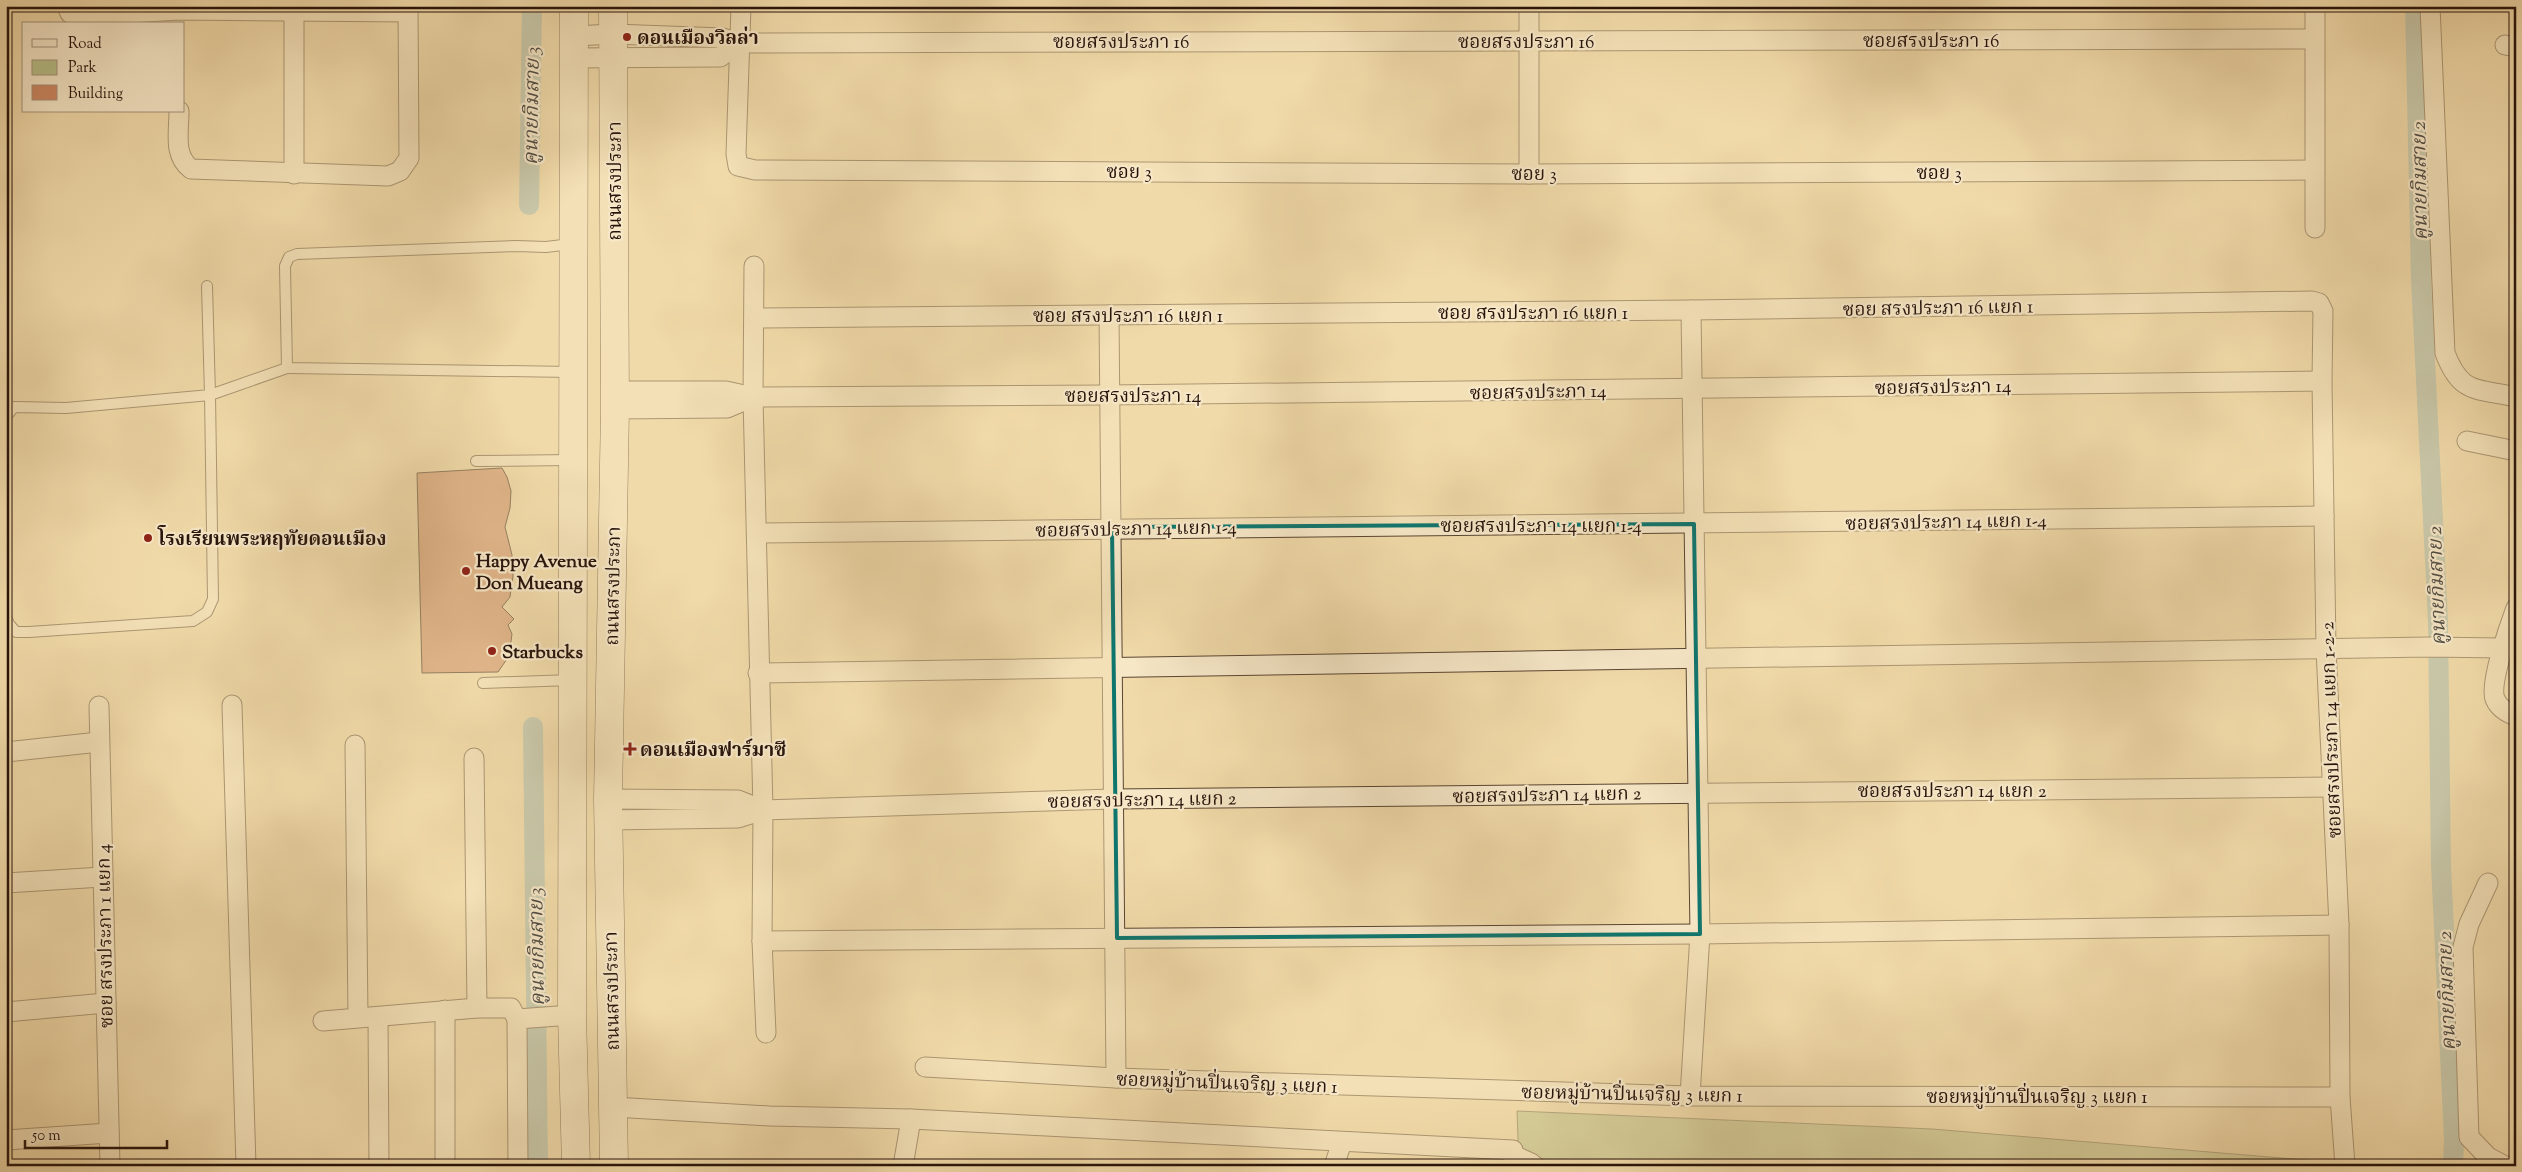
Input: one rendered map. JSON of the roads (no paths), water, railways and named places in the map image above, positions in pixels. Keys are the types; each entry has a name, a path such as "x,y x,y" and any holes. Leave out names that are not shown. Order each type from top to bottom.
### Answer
{"main road":[{"name":"ถนนสรงประภา","path":"574,6 574,48 559,245 574,372 572,680 563,1015 576,1166"},
{"name":"ถนนสรงประภา","path":"613,6 614,400 609,809 614,1166"}],"street":[{"path":"67,6 70,13 78,16 294,8 408,9 408,158 400,171 388,176 192,169 182,162 179,151 179,112"},
{"path":"739,43 741,6"},
{"path":"1529,6 1529,174"},
{"path":"2315,6 2313,170 2315,228"},
{"path":"2430,6 2445,354 2454,374 2464,386 2516,397"},
{"path":"294,8 294,174"},
{"name":"ซอยสรงประภา 16","path":"574,48 723,38 739,43 2314,39"},
{"name":"ซอย 3","path":"739,43 736,154 738,166 755,170 1529,174 2313,170"},
{"path":"754,266 758,673 763,810 762,941 766,1032"},
{"name":"ซอย สรงประภา 16 แยก 1","path":"755,318 1691,310 2312,301"},
{"name":"ซอยสรงประภา 14 แยก 1-2-2","path":"2312,301 2319,303 2323,311 2322,381 2326,650 2339,925 2340,1097 2345,1166"},
{"path":"1690,1096 1700,934 1691,310"},
{"path":"1109,315 1108,395 1112,527 1116,1078"},
{"name":"ซอยสรงประภา 14","path":"614,400 726,391 754,397 1108,395 2322,381"},
{"path":"2467,441 2516,451"},
{"name":"ซอยสรงประภา 14 แยก 1-4","path":"758,532 1112,527 1694,524 2324,516"},
{"path":"2516,608 2501,648 2494,697 2500,707 2516,716"},
{"path":"758,673 2429,647 2501,648"},
{"path":"232,705 243,1012 246,1166"},
{"name":"ซอย สรงประภา 1 แยก 4","path":"99,706 110,1166"},
{"path":"6,752 99,742"},
{"path":"355,745 358,1017"},
{"path":"474,758 477,1008"},
{"name":"ซอยสรงประภา 14 แยก 2","path":"763,810 1113,799 2332,787"},
{"path":"609,809 738,800 763,810"},
{"path":"6,882 102,877"},
{"path":"2488,883 2467,929 2463,947 2469,1137 2488,1157 2506,1166"},
{"path":"762,941 1700,934 2339,925"},
{"path":"6,1012 106,1003"},
{"path":"323,1021 358,1017 378,1018 477,1008 511,1008 524,1018 563,1015"},
{"path":"445,1010 445,1166"},
{"path":"378,1018 379,1166"},
{"path":"518,1166 524,1018"},
{"name":"ซอยหมู่บ้านปิ่นเจริญ 3 แยก 1","path":"925,1067 1116,1078 1690,1096 2340,1097"},
{"path":"613,1106 769,1116 911,1119 1342,1142 1514,1158"},
{"path":"903,1166 911,1119"},
{"path":"6,1140 109,1133"},
{"path":"1334,1166 1342,1142"}],"lane":[{"path":"287,368 285,266 289,257 559,245"},
{"path":"6,616 8,624 16,632 29,632 193,621 206,612 213,599 207,286"},
{"path":"6,417 14,407 66,408 210,395 287,368 574,372"},
{"path":"476,461 573,460"},
{"path":"483,684 572,680"},
{"path":"1514,1158 1533,1159 1542,1166"}],"waterway":[{"name":"คูนายกิมสาย 3","path":"529,205 532,6"},
{"name":"คูนายกิมสาย 2","path":"2415,6 2421,280 2438,621 2441,865 2454,1139 2453,1166"},
{"name":"คูนายกิมสาย 3","path":"533,727 538,1166"}],"place":[{"name":"ดอนเมืองวิลล่า","path":"627,37"},
{"name":"โรงเรียนพระหฤทัยดอนเมือง","path":"148,538"},
{"name":"Happy Avenue Don Mueang","path":"466,571"},
{"name":"Starbucks","path":"492,651"},
{"name":"ดอนเมืองฟาร์มาซี","path":"630,749"}]}
